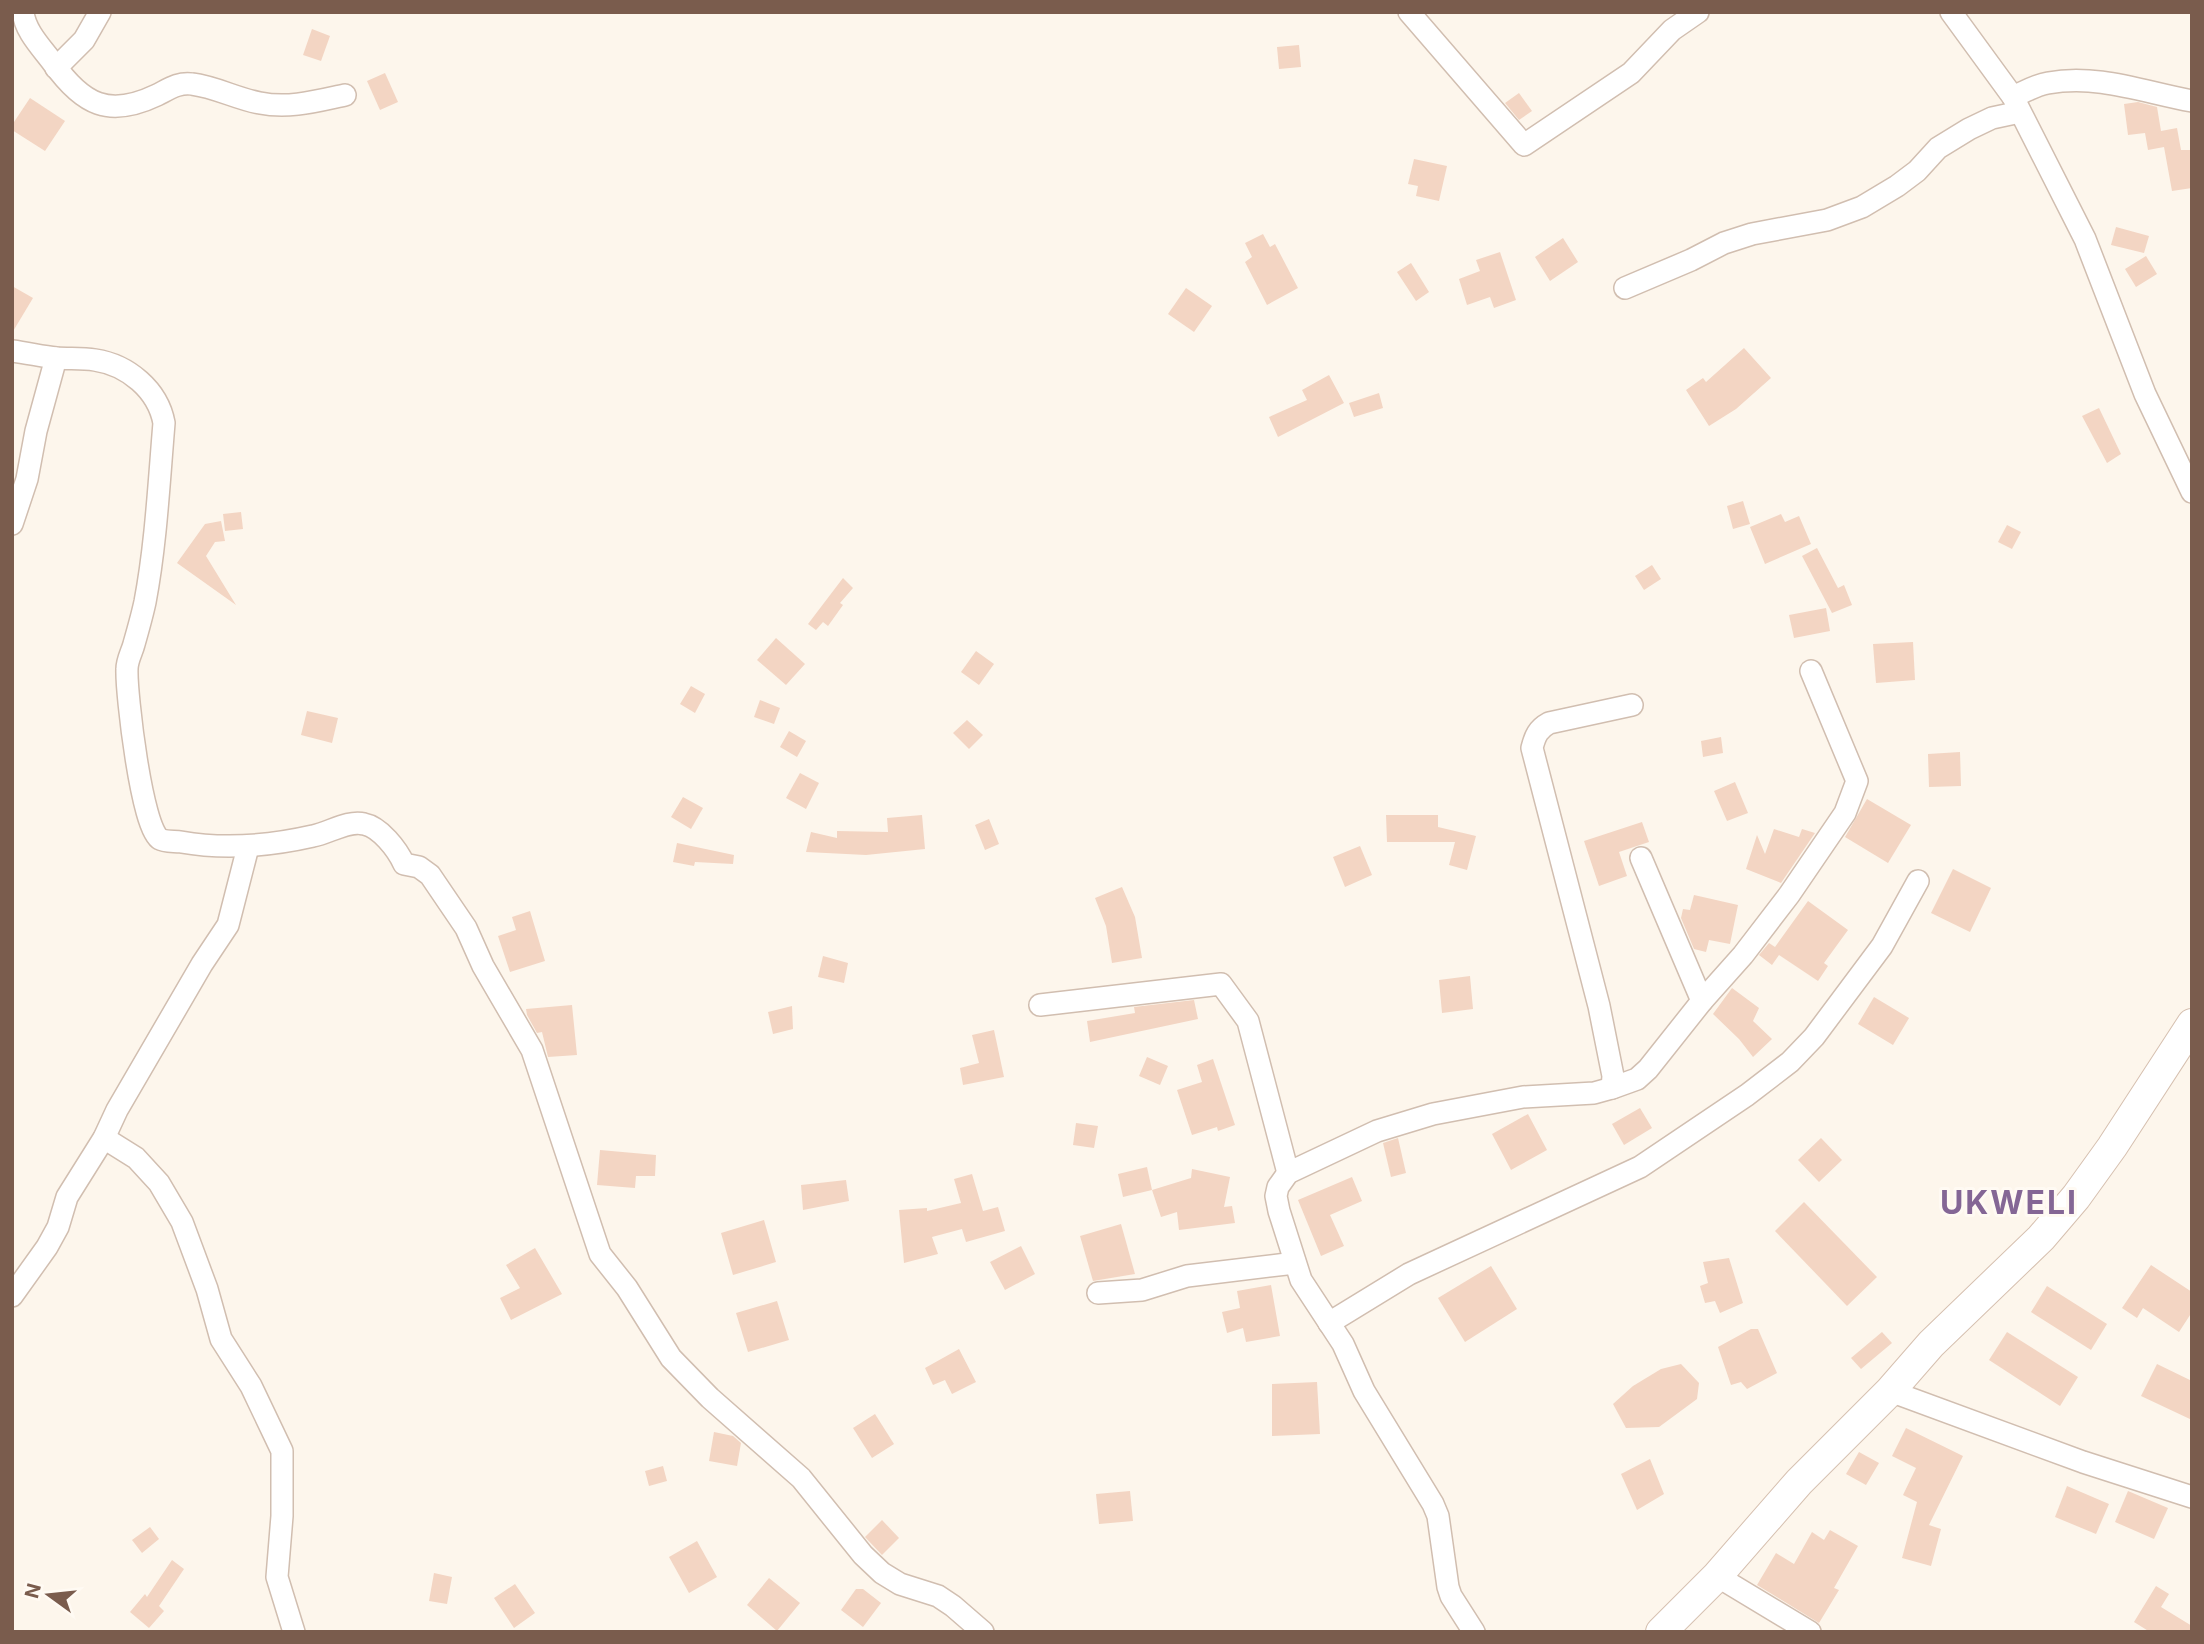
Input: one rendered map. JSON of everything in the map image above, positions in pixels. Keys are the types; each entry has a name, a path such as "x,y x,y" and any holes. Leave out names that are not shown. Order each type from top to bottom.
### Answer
{"street":[{"path":"23,12 24,23 56,68 78,90 104,107 137,104 180,84 220,90 261,104 292,106 345,95"},
{"path":"56,68 84,40 100,12"},
{"path":"1409,12 1524,145 1630,73 1672,30 1698,12"},
{"path":"1951,12 2017,104 2085,239 2146,394 2192,492"},
{"path":"1625,288 1724,243 1752,234 1827,219 1863,207 1917,171 1938,148 2017,104 2045,83 2076,80 2113,82 2192,101"},
{"path":"12,351 56,358 97,360 123,370 154,395 162,408 162,446 145,601 134,646 126,665 127,693 148,820 160,839 205,846 248,847 312,837 356,822 368,824 377,830 401,856 404,864 419,867 430,875 466,928 483,965 532,1050 600,1254 627,1289 671,1358 710,1398 801,1478 863,1555 882,1573 900,1584 938,1596 983,1632"},
{"path":"12,524 27,479 36,431 56,358"},
{"path":"1474,1632 1451,1597 1438,1516 1433,1504 1364,1391 1343,1344 1307,1291 1294,1263 1276,1196 1278,1187 1288,1173 1377,1131 1433,1114 1523,1097 1594,1093 1631,1082 1643,1074 1743,955 1846,813 1857,781 1811,671"},
{"path":"1612,1088 1613,1076 1598,1006 1532,748 1534,738 1541,728 1549,723 1632,705"},
{"path":"12,1296 47,1247 58,1227 67,1197 104,1138 117,1110 202,964 228,925 248,847"},
{"path":"1641,858 1702,1001"},
{"path":"1329,1323 1409,1274 1640,1167 1758,1087 1790,1062 1814,1037 1882,946 1918,881"},
{"path":"1040,1005 1221,984 1248,1021 1288,1173"},
{"path":"1661,1632 1717,1576 1799,1482 1890,1391 1931,1344 2041,1238 2076,1197 2149,1093 2192,1024"},
{"path":"104,1138 144,1166 159,1183 182,1222 221,1339 251,1386 282,1451 282,1516 277,1577 294,1632"},
{"path":"1098,1293 1142,1290 1187,1276 1294,1263"},
{"path":"1890,1391 2084,1462 2192,1497"},
{"path":"1717,1576 1810,1632"}],"building":[{"path":"312,29 330,36 321,61 303,55"},
{"path":"1299,45 1301,67 1279,69 1277,47"},
{"path":"385,73 398,102 380,110 367,81"},
{"path":"1519,93 1532,111 1519,120 1505,103"},
{"path":"30,98 65,121 45,151 12,130 12,125"},
{"path":"2138,102 2157,107 2161,131 2177,128 2181,150 2192,150 2192,188 2172,191 2164,147 2148,150 2145,133 2128,135 2124,104"},
{"path":"1414,159 1447,166 1439,201 1416,196 1418,186 1408,184"},
{"path":"2116,227 2149,236 2144,253 2111,245"},
{"path":"1263,234 1270,247 1275,244 1298,288 1267,305 1245,262 1252,257 1245,243"},
{"path":"1563,238 1578,262 1550,281 1535,257"},
{"path":"1500,252 1516,300 1494,308 1490,297 1467,305 1459,279 1480,271 1476,260"},
{"path":"2146,256 2157,274 2136,287 2125,269"},
{"path":"1411,263 1429,292 1416,301 1397,272"},
{"path":"12,286 33,298 12,333"},
{"path":"1186,288 1212,306 1194,332 1168,314"},
{"path":"1744,348 1771,378 1736,409 1709,426 1686,390 1703,378 1706,382"},
{"path":"1329,375 1344,403 1278,437 1269,417 1307,400 1302,390"},
{"path":"1379,393 1383,408 1354,417 1349,403"},
{"path":"2099,408 2121,454 2107,463 2082,416"},
{"path":"1743,501 1750,524 1733,529 1727,506"},
{"path":"241,512 243,529 225,531 223,514"},
{"path":"1781,514 1785,522 1799,516 1811,544 1765,564 1750,527"},
{"path":"221,521 225,541 215,542 206,556 236,605 177,563 205,524"},
{"path":"2007,525 2021,532 2012,549 1998,542"},
{"path":"1817,548 1838,588 1844,585 1852,605 1832,613 1802,556"},
{"path":"1652,565 1661,579 1644,590 1635,576"},
{"path":"843,578 853,588 840,603 843,605 828,626 823,622 816,630 808,624"},
{"path":"1826,608 1830,631 1794,638 1789,615"},
{"path":"776,638 805,664 786,685 757,660"},
{"path":"1913,642 1915,680 1876,683 1873,644"},
{"path":"976,651 994,664 979,685 961,672"},
{"path":"691,686 705,694 695,713 680,704"},
{"path":"760,700 780,708 774,724 754,717"},
{"path":"307,711 338,718 332,743 301,735"},
{"path":"967,720 983,735 969,749 953,733"},
{"path":"789,731 806,741 797,757 780,747"},
{"path":"1721,737 1723,753 1703,757 1701,741"},
{"path":"1960,752 1961,786 1929,787 1928,754"},
{"path":"800,773 819,783 806,809 786,798"},
{"path":"1735,782 1748,813 1727,821 1714,791"},
{"path":"683,797 703,808 691,829 671,817"},
{"path":"1867,799 1911,825 1888,863 1845,837"},
{"path":"922,815 925,849 866,855 806,852 811,832 837,838 837,831 888,832 887,818"},
{"path":"1386,815 1438,815 1438,827 1476,836 1467,870 1449,865 1455,842 1387,842"},
{"path":"989,819 999,844 985,850 975,825"},
{"path":"1642,822 1649,842 1619,852 1627,876 1599,886 1584,841"},
{"path":"1774,829 1799,837 1802,829 1815,833 1781,883 1746,869 1757,835 1765,854"},
{"path":"677,843 734,855 733,864 695,862 694,866 673,862"},
{"path":"1360,846 1372,875 1345,887 1333,857"},
{"path":"1953,869 1991,888 1970,932 1931,913"},
{"path":"1122,887 1135,917 1142,958 1112,963 1106,926 1095,898"},
{"path":"1694,895 1738,905 1730,944 1709,940 1706,952 1694,949 1681,918 1683,909 1690,910"},
{"path":"1808,901 1848,930 1824,963 1828,966 1818,981 1779,955 1772,965 1759,955 1769,943 1775,947"},
{"path":"530,911 545,961 510,972 498,936 516,930 512,917"},
{"path":"823,956 848,963 844,983 818,977"},
{"path":"1470,976 1473,1009 1442,1013 1439,980"},
{"path":"1732,988 1759,1008 1753,1021 1772,1039 1753,1057 1713,1014"},
{"path":"1874,997 1909,1018 1893,1045 1858,1024"},
{"path":"1194,1000 1198,1019 1090,1042 1087,1021 1135,1013 1134,1007"},
{"path":"572,1005 577,1055 548,1057 542,1032 537,1033 526,1009"},
{"path":"792,1006 793,1029 773,1034 768,1012"},
{"path":"994,1030 1004,1077 963,1085 960,1068 979,1063 972,1035"},
{"path":"1147,1057 1168,1066 1160,1085 1139,1076"},
{"path":"1213,1059 1235,1125 1218,1131 1217,1127 1192,1135 1177,1090 1202,1082 1197,1065"},
{"path":"1640,1108 1652,1128 1624,1145 1612,1124"},
{"path":"1528,1114 1547,1150 1511,1170 1492,1134"},
{"path":"1076,1123 1098,1126 1094,1148 1073,1145"},
{"path":"1398,1138 1406,1173 1391,1177 1383,1143"},
{"path":"1821,1138 1842,1160 1819,1182 1798,1160"},
{"path":"600,1150 656,1155 655,1176 636,1176 635,1188 597,1185"},
{"path":"1147,1167 1152,1190 1123,1197 1118,1174"},
{"path":"1192,1169 1230,1177 1224,1207 1232,1206 1235,1223 1179,1230 1177,1212 1161,1217 1152,1190 1191,1178"},
{"path":"972,1174 983,1211 998,1207 1005,1231 966,1242 962,1229 932,1237 938,1254 904,1263 899,1210 927,1208 927,1211 961,1203 954,1179"},
{"path":"1352,1177 1362,1201 1330,1215 1344,1246 1321,1256 1298,1200"},
{"path":"846,1180 849,1201 803,1210 801,1185"},
{"path":"1804,1202 1877,1277 1847,1306 1775,1231"},
{"path":"764,1220 776,1262 733,1275 721,1233"},
{"path":"1121,1224 1135,1274 1093,1281 1080,1236"},
{"path":"1021,1246 1035,1274 1005,1290 990,1262"},
{"path":"535,1248 562,1294 511,1320 500,1298 520,1288 506,1265"},
{"path":"1729,1258 1743,1303 1720,1313 1715,1301 1705,1303 1700,1286 1708,1283 1703,1262"},
{"path":"2151,1265 2192,1292 2192,1312 2179,1332 2143,1308 2137,1318 2122,1308"},
{"path":"1491,1266 1517,1309 1465,1342 1438,1298"},
{"path":"1271,1285 1280,1336 1246,1342 1243,1328 1227,1333 1222,1312 1240,1308 1237,1291"},
{"path":"2047,1286 2107,1324 2091,1350 2031,1312"},
{"path":"777,1301 789,1340 748,1352 736,1313"},
{"path":"1751,1329 1758,1329 1777,1373 1747,1389 1741,1382 1731,1385 1718,1347"},
{"path":"1882,1332 1892,1343 1861,1369 1851,1358"},
{"path":"2007,1332 2078,1377 2060,1406 1989,1360"},
{"path":"959,1349 976,1382 952,1394 945,1380 933,1385 925,1368"},
{"path":"1681,1364 1699,1383 1697,1399 1659,1427 1626,1428 1613,1404 1633,1386 1661,1369"},
{"path":"2157,1364 2192,1381 2192,1420 2141,1396"},
{"path":"1317,1382 1320,1434 1272,1436 1272,1384"},
{"path":"875,1414 894,1444 872,1458 853,1428"},
{"path":"1906,1428 1963,1456 1929,1525 1941,1529 1931,1566 1902,1558 1917,1502 1903,1495 1916,1468 1892,1456"},
{"path":"714,1432 733,1436 741,1443 737,1466 709,1461"},
{"path":"1859,1452 1879,1463 1866,1485 1846,1474"},
{"path":"1650,1459 1664,1494 1637,1510 1621,1474"},
{"path":"663,1466 667,1481 649,1486 645,1471"},
{"path":"2067,1486 2109,1504 2096,1534 2055,1517"},
{"path":"1130,1491 1133,1521 1099,1524 1096,1494"},
{"path":"2128,1491 2168,1508 2154,1539 2115,1522"},
{"path":"882,1520 899,1538 882,1555 865,1537"},
{"path":"150,1527 159,1539 142,1553 132,1540"},
{"path":"1830,1530 1858,1546 1834,1588 1839,1590 1819,1623 1757,1585 1776,1553 1794,1564 1812,1532 1824,1540"},
{"path":"697,1541 717,1577 689,1593 669,1557"},
{"path":"172,1560 184,1569 159,1606 164,1611 149,1628 130,1612 145,1594 147,1597"},
{"path":"434,1573 452,1577 447,1604 429,1601"},
{"path":"769,1578 800,1603 777,1631 747,1605"},
{"path":"515,1584 535,1613 514,1628 494,1598"},
{"path":"2156,1586 2169,1594 2161,1607 2192,1626 2192,1632 2150,1632 2134,1622"},
{"path":"856,1589 863,1589 881,1603 863,1627 841,1610"}],"district":[{"name":"UKWELI","path":"2009,1202"}]}
